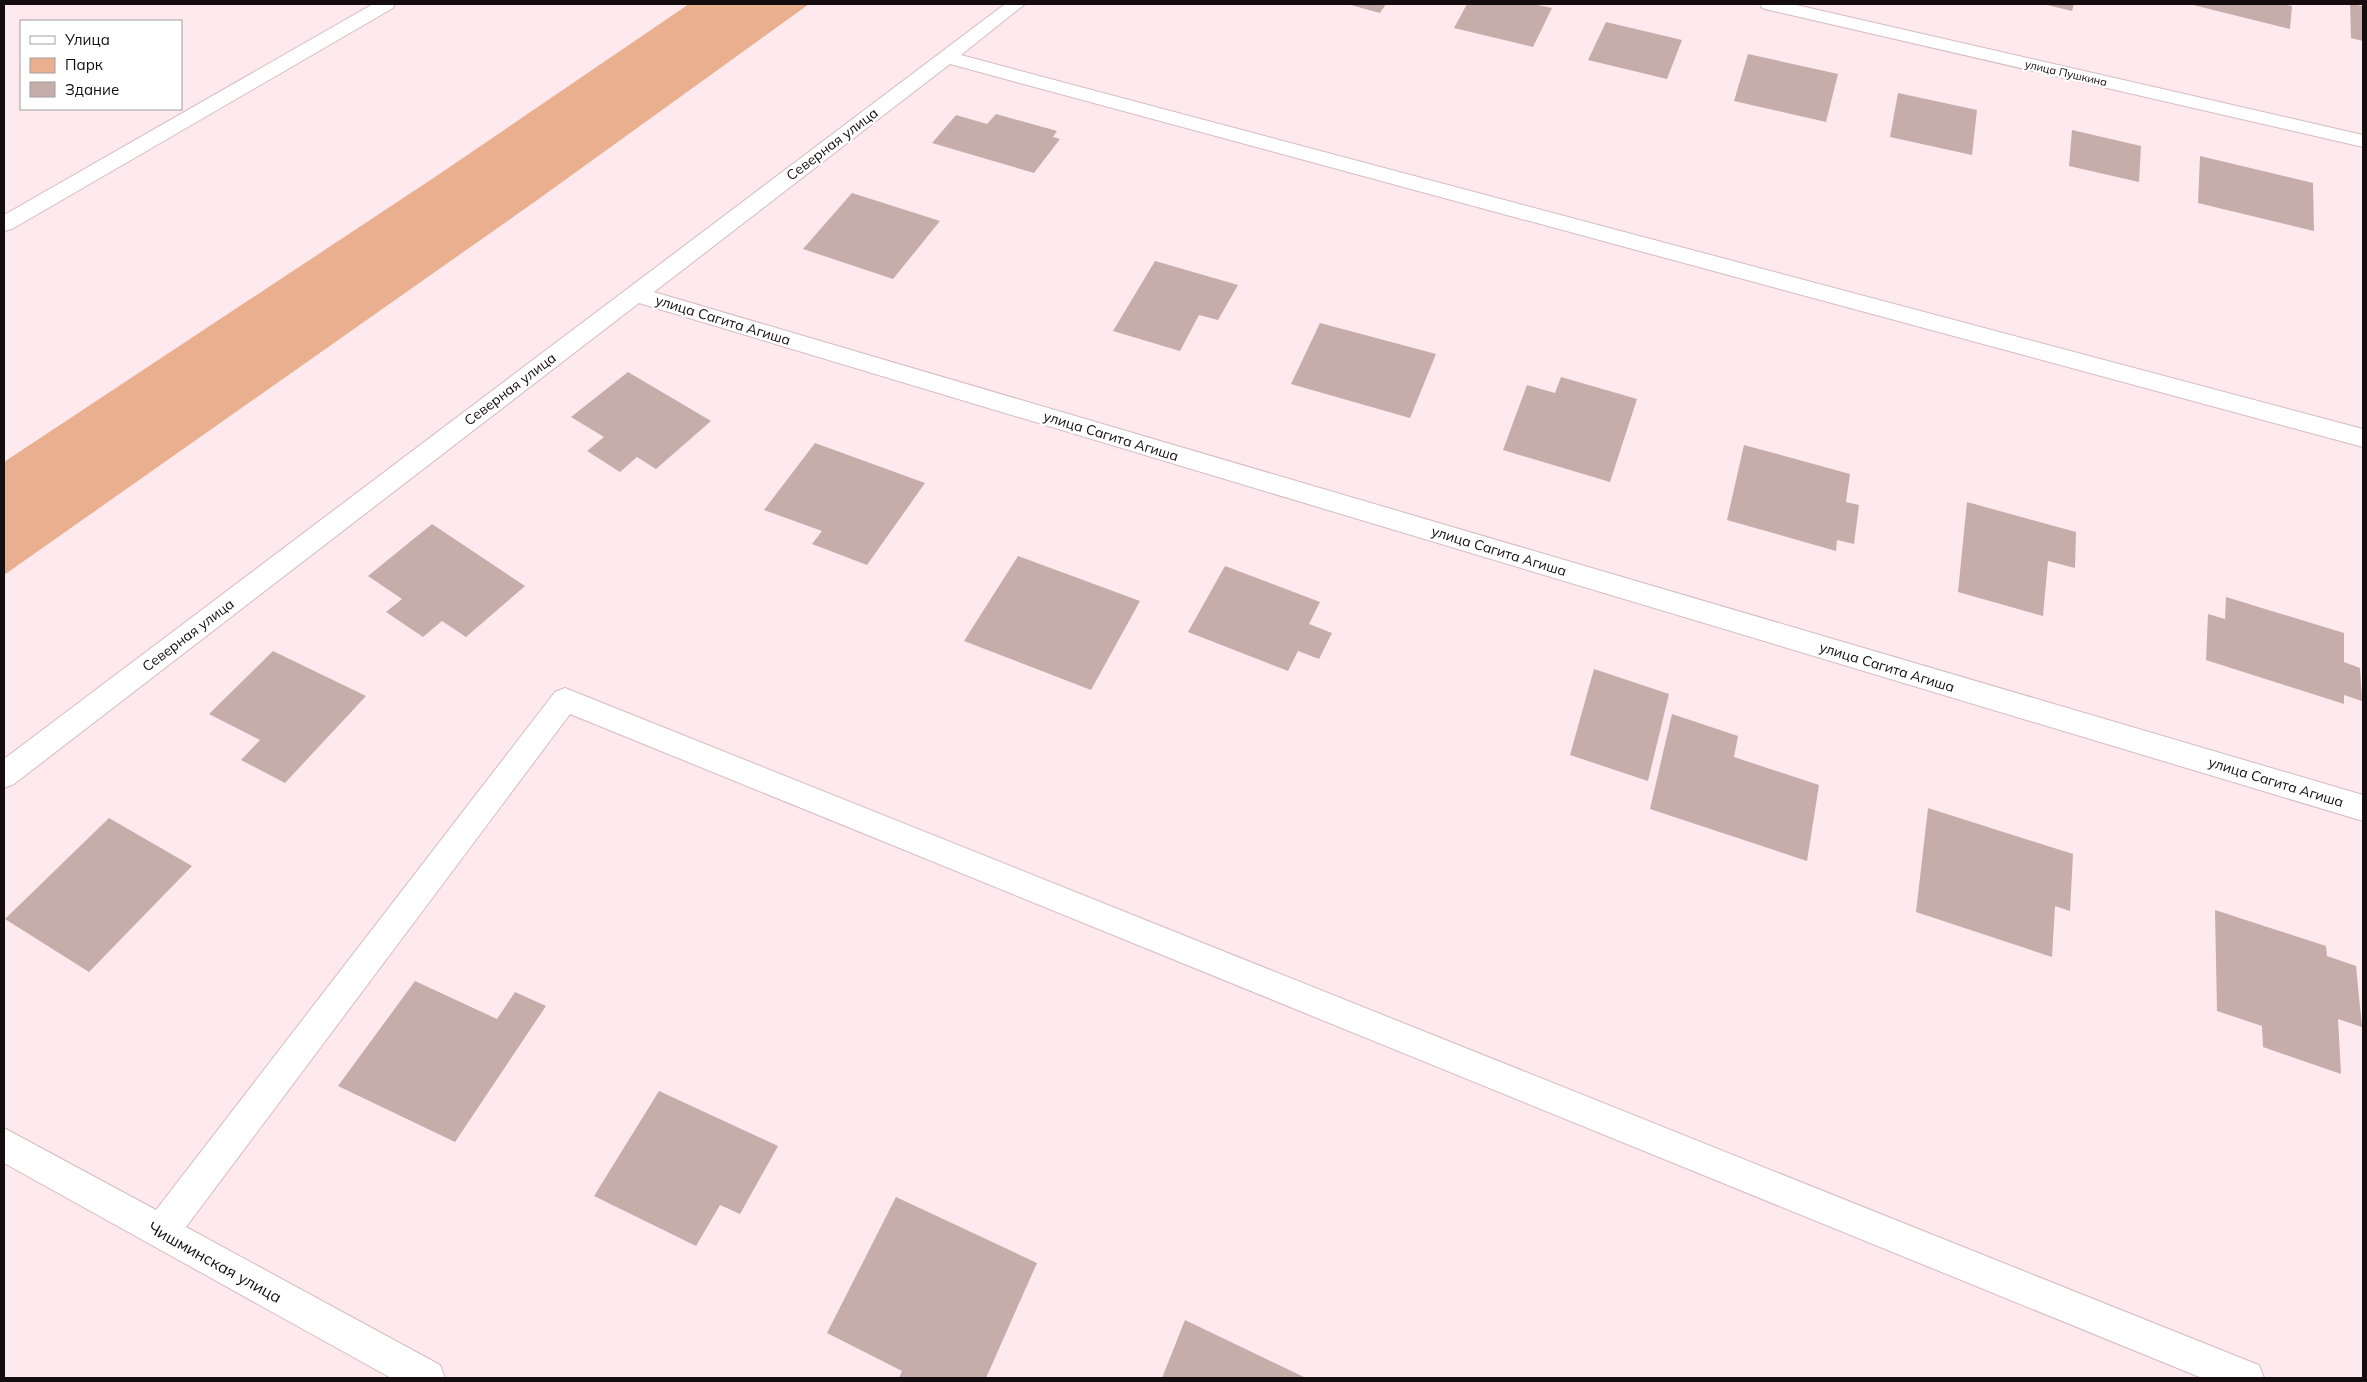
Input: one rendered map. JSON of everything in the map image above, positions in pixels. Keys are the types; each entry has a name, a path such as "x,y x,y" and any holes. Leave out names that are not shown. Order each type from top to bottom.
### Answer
{"street":[{"path":"4,224 386,4"},
{"name":"Северная улица","path":"4,775 1016,4"},
{"name":"улица Пушкина","path":"1769,4 2363,142"},
{"path":"946,57 2363,438"},
{"name":"улица Сагита Агиша","path":"635,294 2363,808"},
{"path":"161,1232 565,700 2246,1378"},
{"name":"Чишминская улица","path":"4,1145 427,1378"}],"green space":[{"path":"689,4 809,4 533,203 4,575 4,462 435,177"}],"building":[{"path":"1347,4 1386,4 1380,13"},
{"path":"1467,4 1533,4 1552,8 1533,47 1454,28"},
{"path":"2043,4 2074,4 2072,11"},
{"path":"2189,4 2282,4 2292,6 2290,29"},
{"path":"2350,4 2363,6 2363,41 2351,38"},
{"path":"1606,22 1682,40 1667,79 1588,60"},
{"path":"1748,54 1838,74 1826,122 1734,101"},
{"path":"1898,93 1977,110 1972,155 1890,137"},
{"path":"996,114 1057,131 1053,137 1060,139 1034,173 932,143 956,115 987,124"},
{"path":"2072,130 2141,146 2139,182 2069,166"},
{"path":"2200,156 2313,183 2314,231 2198,203"},
{"path":"852,193 940,221 893,279 803,249"},
{"path":"1155,261 1238,285 1218,320 1199,315 1180,351 1113,331"},
{"path":"1320,323 1436,354 1410,418 1291,384"},
{"path":"628,372 711,421 656,469 637,457 620,472 587,451 604,437 571,417"},
{"path":"1561,377 1637,399 1610,482 1503,450 1527,385 1555,393"},
{"path":"815,443 925,483 867,565 812,544 822,531 764,510"},
{"path":"1744,445 1850,474 1846,502 1859,505 1854,544 1837,540 1836,551 1727,520"},
{"path":"1967,502 2076,532 2075,568 2048,561 2043,616 1958,592"},
{"path":"432,524 525,586 466,637 442,621 423,637 386,612 402,599 368,576"},
{"path":"1018,556 1140,601 1091,690 964,641"},
{"path":"1225,566 1320,602 1309,624 1332,633 1319,659 1298,651 1288,671 1188,632"},
{"path":"2226,597 2344,633 2344,662 2360,668 2362,701 2344,695 2344,704 2206,660 2208,614 2225,619"},
{"path":"273,651 366,696 285,783 241,760 260,740 209,714"},
{"path":"1594,669 1669,694 1648,781 1570,755"},
{"path":"1672,714 1738,736 1734,757 1819,785 1807,861 1650,809"},
{"path":"1928,808 2073,854 2070,911 2055,906 2052,957 1916,912"},
{"path":"109,818 192,866 89,972 5,919"},
{"path":"2215,910 2326,946 2327,956 2356,966 2362,1027 2338,1019 2341,1074 2263,1047 2262,1026 2217,1011"},
{"path":"415,981 497,1019 515,992 546,1006 455,1142 338,1086"},
{"path":"659,1091 778,1146 740,1214 720,1205 696,1246 594,1196"},
{"path":"896,1197 1037,1263 986,1378 899,1378 902,1371 827,1333"},
{"path":"1185,1320 1306,1378 1162,1378"}]}
